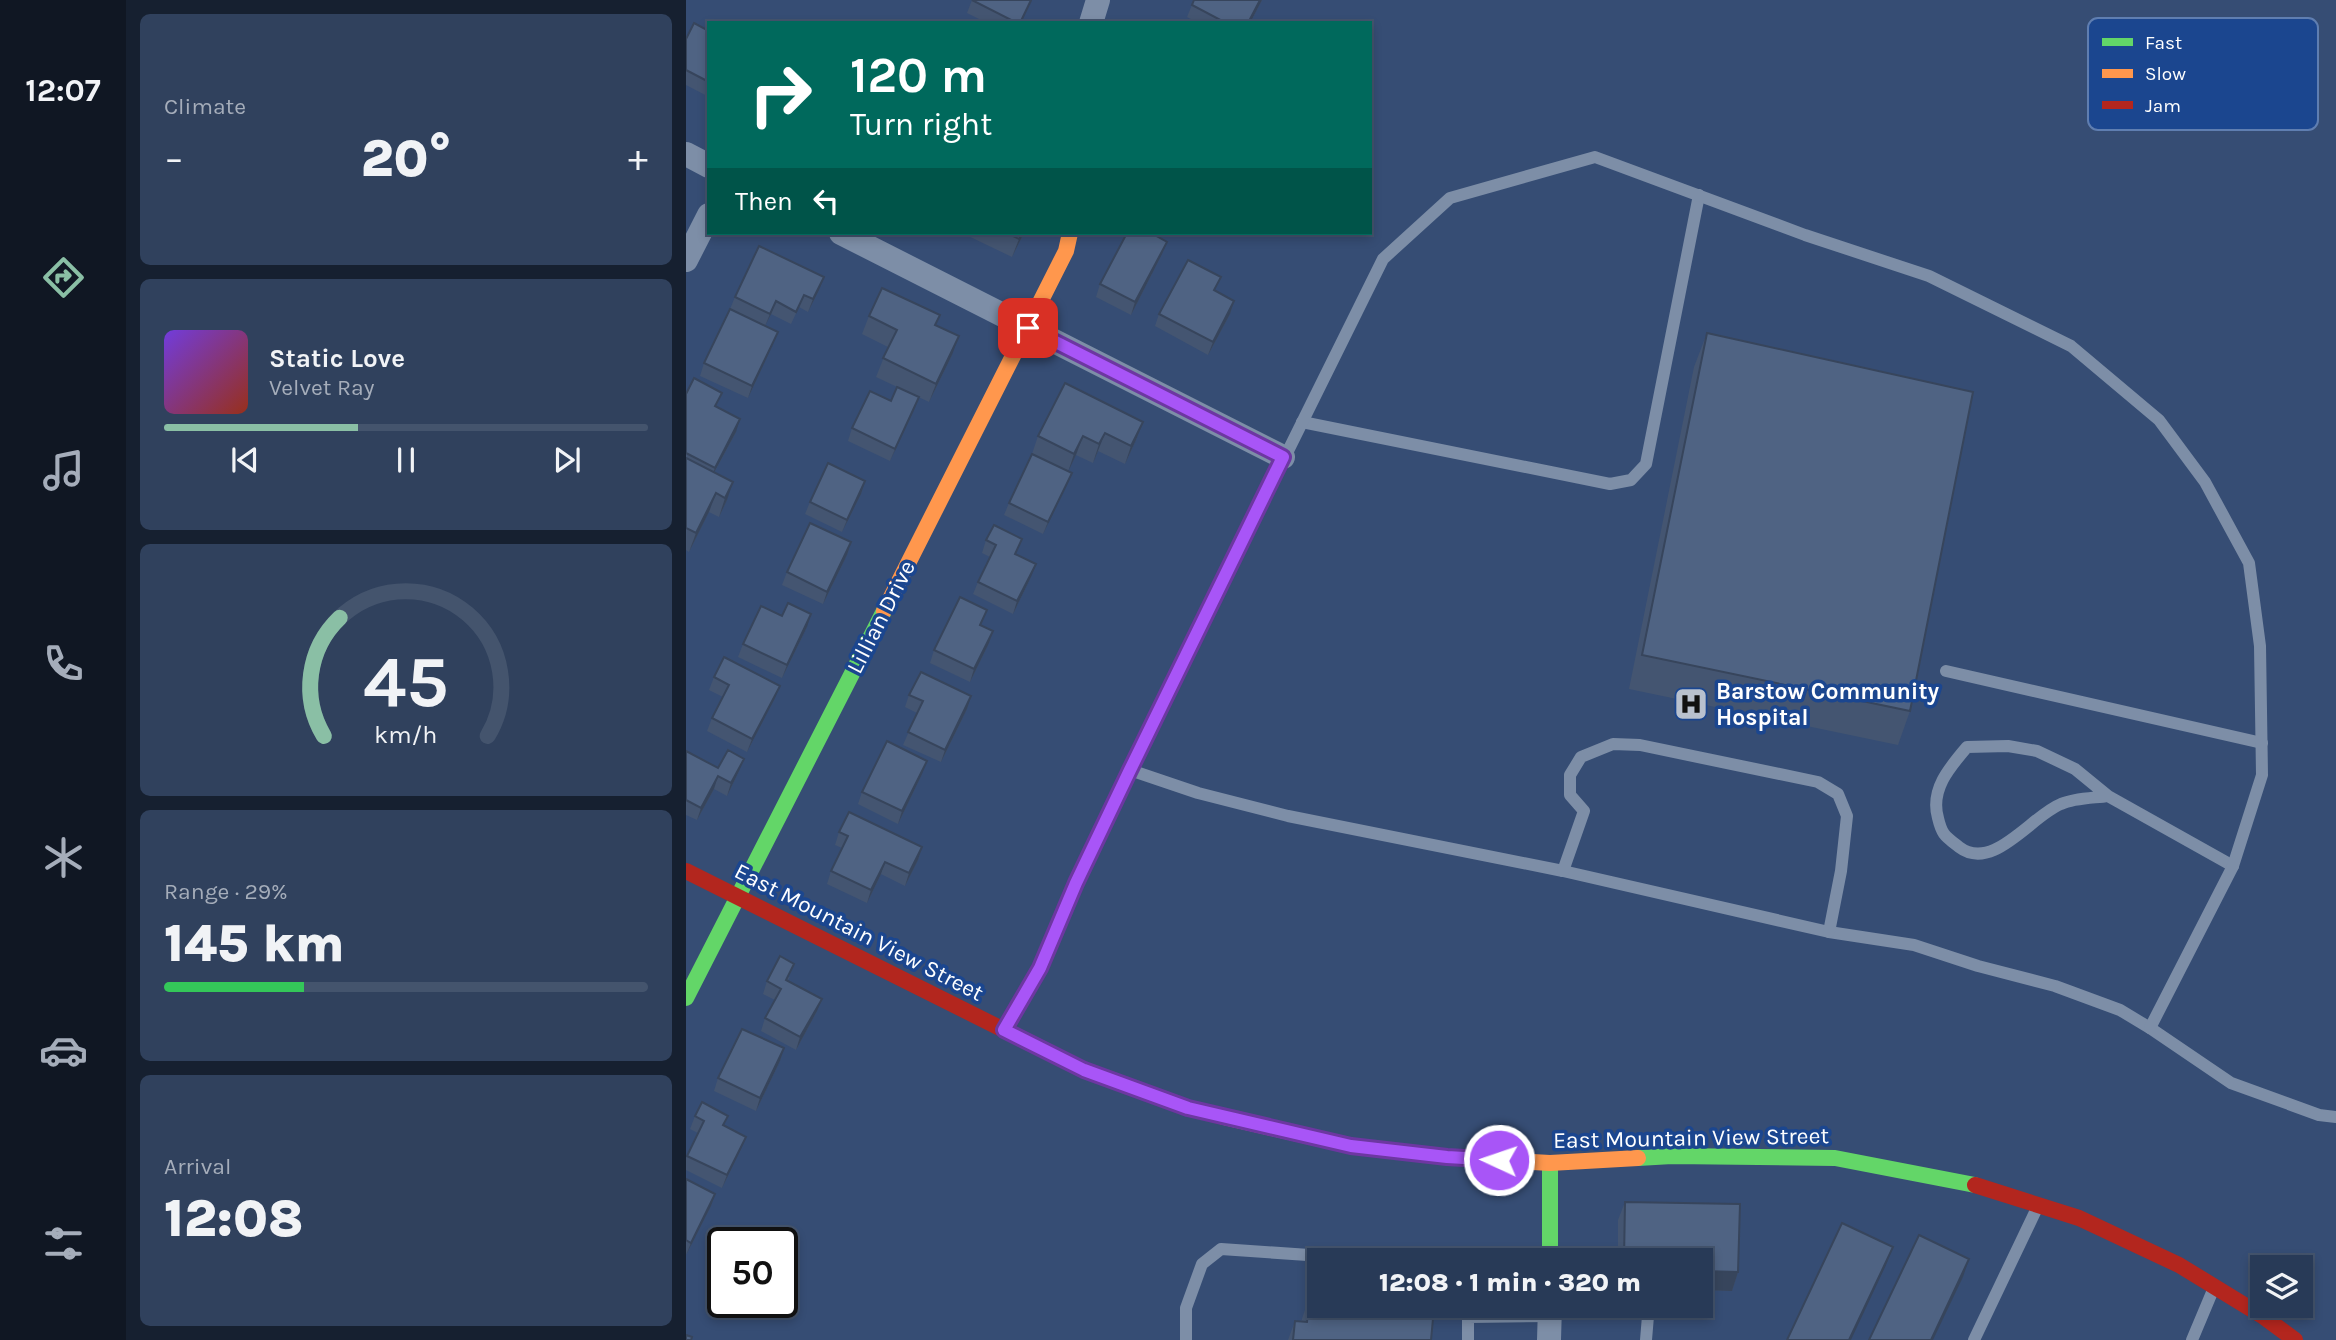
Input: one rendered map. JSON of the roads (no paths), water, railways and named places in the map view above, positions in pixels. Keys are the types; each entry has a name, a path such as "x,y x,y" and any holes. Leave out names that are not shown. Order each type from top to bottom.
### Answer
{"main road":[{"name":"Lillian Drive","path":"686,998 1028,328 1066,251 1070,235"},
{"name":"East Mountain View Street","path":"686,871 1084,1070 1188,1108 1351,1146 1447,1157 1550,1163 1672,1156 1835,1158 1963,1181 2079,1218 2179,1265 2264,1317 2295,1340"},
{"path":"1550,1163 1550,1248"}],"street":[{"path":"1092,21 1098,0"},
{"path":"686,154 707,165"},
{"path":"686,260 707,219"},
{"path":"845,235 1283,457"}],"lane":[{"path":"1004,1030 1040,968 1076,883 1130,770 1383,259 1450,198 1595,157 1941,282 2071,346 2159,420 2205,482 2249,562 2260,646 2262,775 2233,866 2150,1028"},
{"path":"1301,422 1610,484 1631,480 1646,464 1699,195"},
{"path":"1946,671 2262,743"},
{"path":"1563,871 1584,811 1570,795 1570,775 1581,757 1613,744 1640,745 1818,782 1838,794 1847,816 1841,871 1829,932"},
{"path":"2108,796 2061,804 2006,844 1983,853 1965,852 1942,834 1934,804 1947,771 1967,747 2008,746 2037,751 2075,769 2108,796 2233,866"},
{"path":"1130,770 1198,793 1288,816 1563,871 1829,932 1914,945 1978,966 2055,986 2120,1010 2231,1083 2319,1115 2336,1117"},
{"path":"1974,1340 2039,1205"},
{"path":"1186,1340 1186,1308 1202,1264 1221,1248 1307,1254"},
{"path":"2192,1340 2215,1287"},
{"path":"1467,1318 1468,1340"},
{"path":"1531,1318 1549,1320"},
{"path":"1646,1340 1648,1318"}],"place":[{"name":"Barstow Community Hospital","path":"1691,704"}]}
